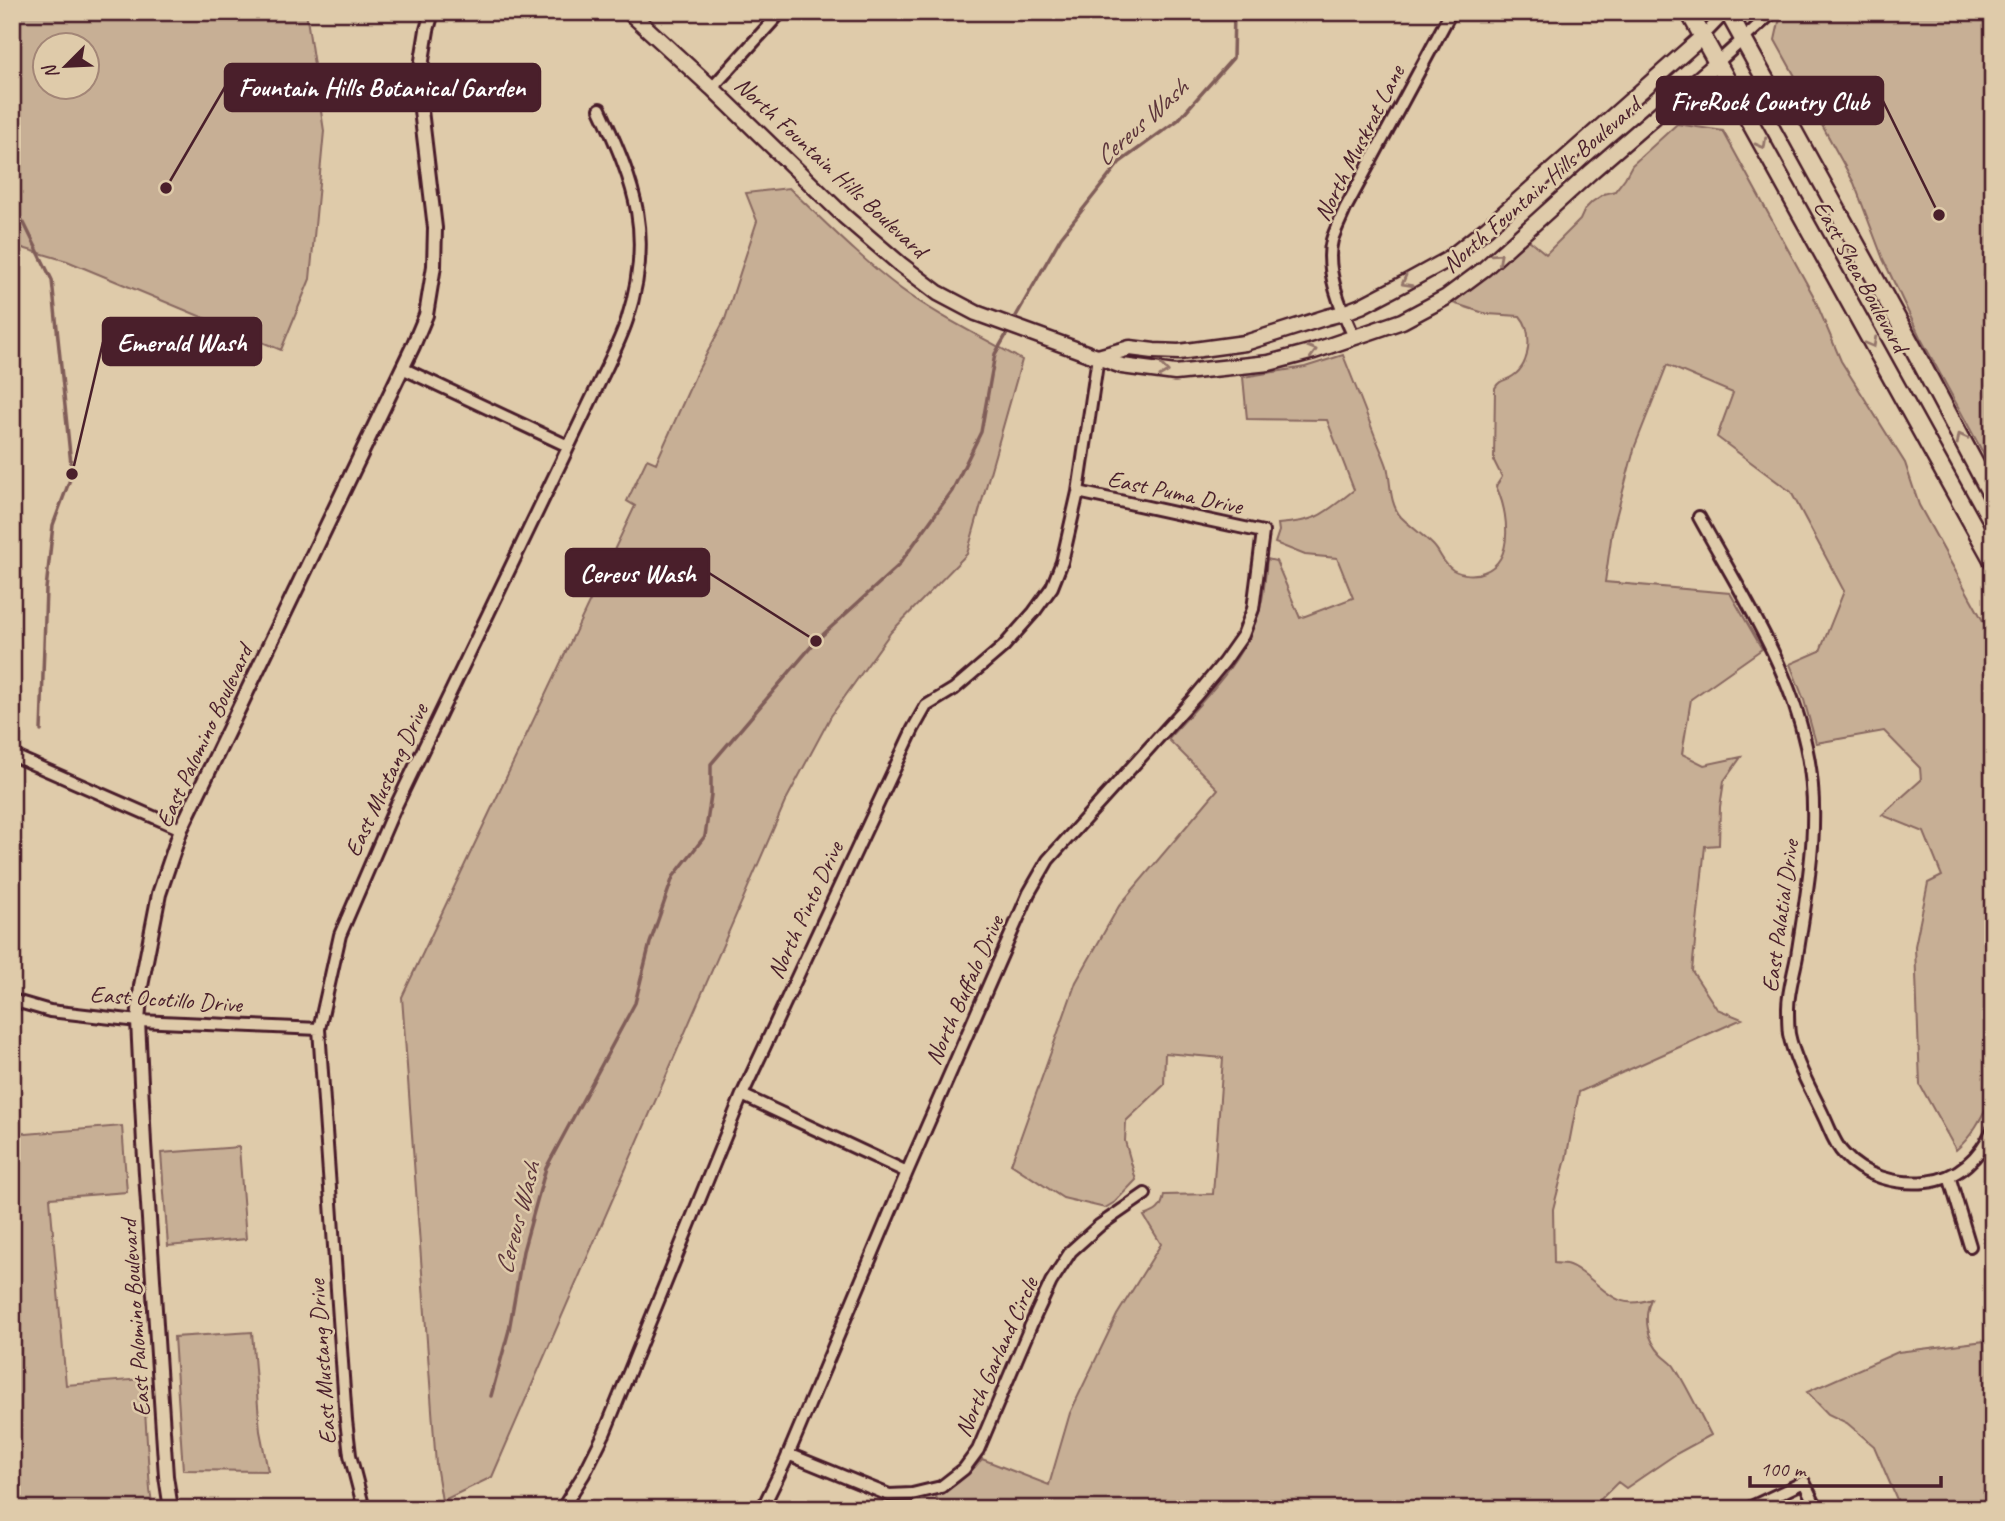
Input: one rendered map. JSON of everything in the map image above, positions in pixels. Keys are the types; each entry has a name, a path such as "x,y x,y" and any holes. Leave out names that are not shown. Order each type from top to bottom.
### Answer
{"main road":[{"name":"North Fountain Hills Boulevard","path":"629,12 844,216 938,293 976,313 1122,366 1175,373 1269,363 1314,351 1402,320 1445,298 1484,269 1717,63"},
{"name":"East Shea Boulevard","path":"1689,12 1993,561"},
{"name":"East Shea Boulevard","path":"1727,12 1993,498"},
{"name":"North Fountain Hills Boulevard","path":"1098,357 1130,348 1179,352 1245,343 1361,306 1447,260 1512,207 1703,36"}],"street":[{"name":"East Palomino Boulevard","path":"171,1509 164,1448 144,1143 138,1021 141,986 159,894 181,829 426,315 434,267 435,228 418,85 432,12"},
{"path":"712,88 781,12"},
{"name":"North Muskrat Lane","path":"1354,337 1343,313 1331,270 1332,242 1345,209 1451,12"},
{"path":"1703,36 1727,12"},
{"path":"1717,63 1773,12"},
{"name":"East Mustang Drive","path":"363,1509 350,1455 346,1420 319,1029 340,935 359,887 626,323 640,255 639,218 632,186 600,109"},
{"name":"North Pinto Drive","path":"562,1509 604,1434 742,1095 913,729 926,706 954,689 1003,647 1052,587 1062,562 1078,492 1098,357"},
{"path":"402,369 568,446"},
{"name":"East Puma Drive","path":"1078,492 1263,532"},
{"name":"East Palatial Drive","path":"1699,517 1781,668 1795,703 1807,747 1814,795 1814,841 1788,1005 1789,1033 1794,1052 1838,1146 1850,1160 1880,1177 1900,1182 1926,1182 1949,1176 1972,1161 1993,1129"},
{"name":"North Buffalo Drive","path":"762,1509 1029,893 1048,860 1195,697 1243,635 1253,609 1263,532"},
{"path":"12,755 181,829"},
{"name":"East Ocotillo Drive","path":"12,1000 50,1012 138,1021 319,1029"},
{"path":"742,1095 907,1172"},
{"path":"1949,1176 1970,1245"},
{"name":"North Garland Circle","path":"788,1454 889,1494 912,1494 941,1487 964,1469 978,1450 1031,1325 1051,1282 1070,1251 1100,1225 1145,1194"},
{"path":"1747,1509 1804,1482 1817,1509"}],"shaded area":[{"path":"12,12 306,12 324,131 310,279 281,350 67,261 12,245"},
{"path":"1789,12 1993,12 1993,471 1920,337 1883,259 1854,183 1775,40 1779,22"},
{"path":"1677,124 1723,131 1813,295 1841,361 1905,463 1919,505 1993,639 1993,1094 1982,1117 1956,1150 1920,1085 1915,946 1928,883 1942,876 1924,832 1882,815 1921,780 1920,768 1884,731 1816,743 1790,664 1820,651 1844,591 1791,492 1717,437 1733,393 1667,365 1635,446 1612,532 1605,582 1730,593 1762,649 1691,699 1682,754 1704,765 1741,757 1724,781 1719,845 1705,846 1692,971 1717,1009 1742,1019 1579,1092 1553,1209 1554,1263 1574,1267 1605,1292 1620,1300 1639,1302 1651,1299 1647,1321 1653,1343 1674,1366 1711,1435 1676,1454 1626,1488 1618,1482 1591,1509 939,1509 936,1496 961,1480 982,1459 1049,1485 1070,1413 1117,1315 1161,1244 1144,1216 1158,1209 1164,1195 1213,1194 1223,1058 1165,1053 1164,1085 1126,1121 1125,1141 1136,1180 1115,1202 1105,1208 1063,1198 1011,1164 1076,982 1119,906 1218,789 1168,739 1218,683 1241,652 1261,604 1267,559 1276,561 1300,618 1353,598 1337,558 1305,555 1275,543 1278,524 1312,519 1354,490 1327,420 1247,419 1243,377 1305,367 1343,355 1387,466 1392,499 1397,511 1433,545 1453,570 1468,574 1484,572 1494,566 1501,557 1506,534 1503,508 1496,486 1502,477 1494,461 1495,388 1513,376 1524,364 1528,338 1520,316 1487,314 1453,303 1529,240 1546,254 1580,220 1592,202 1615,191 1632,165"},
{"path":"789,188 857,253 901,289 1022,360 967,554 891,632 831,716 785,802 492,1477 442,1501 436,1465 402,997 635,506 627,501 647,459 656,463 696,374 725,319 757,221 746,193"},
{"path":"12,1125 26,1134 122,1126 127,1192 50,1198 66,1385 143,1379 153,1509 12,1509"},
{"path":"239,1147 246,1239 168,1246 161,1153"},
{"path":"252,1332 260,1431 268,1471 183,1470 174,1337"},
{"path":"1993,1340 1993,1509 1901,1509 1874,1446 1847,1423 1828,1414 1807,1392 1898,1352"}],"waterway":[{"name":"Cereus Wash","path":"1012,323 1061,237 1120,162 1178,120 1233,58 1234,12"},
{"path":"12,215 24,223 52,280 72,474 53,525 46,589 41,731"},
{"name":"Cereus Wash","path":"491,1396 509,1330 523,1251 546,1168 635,1003 650,943 673,877 705,836 711,795 711,764 816,641 898,566 952,491 981,432 995,354 1009,330"}],"place":[{"name":"Fountain Hills Botanical Garden","path":"166,188"},
{"name":"FireRock Country Club","path":"1939,215"},
{"name":"Emerald Wash","path":"72,474"},
{"name":"Cereus Wash","path":"816,641"}]}
